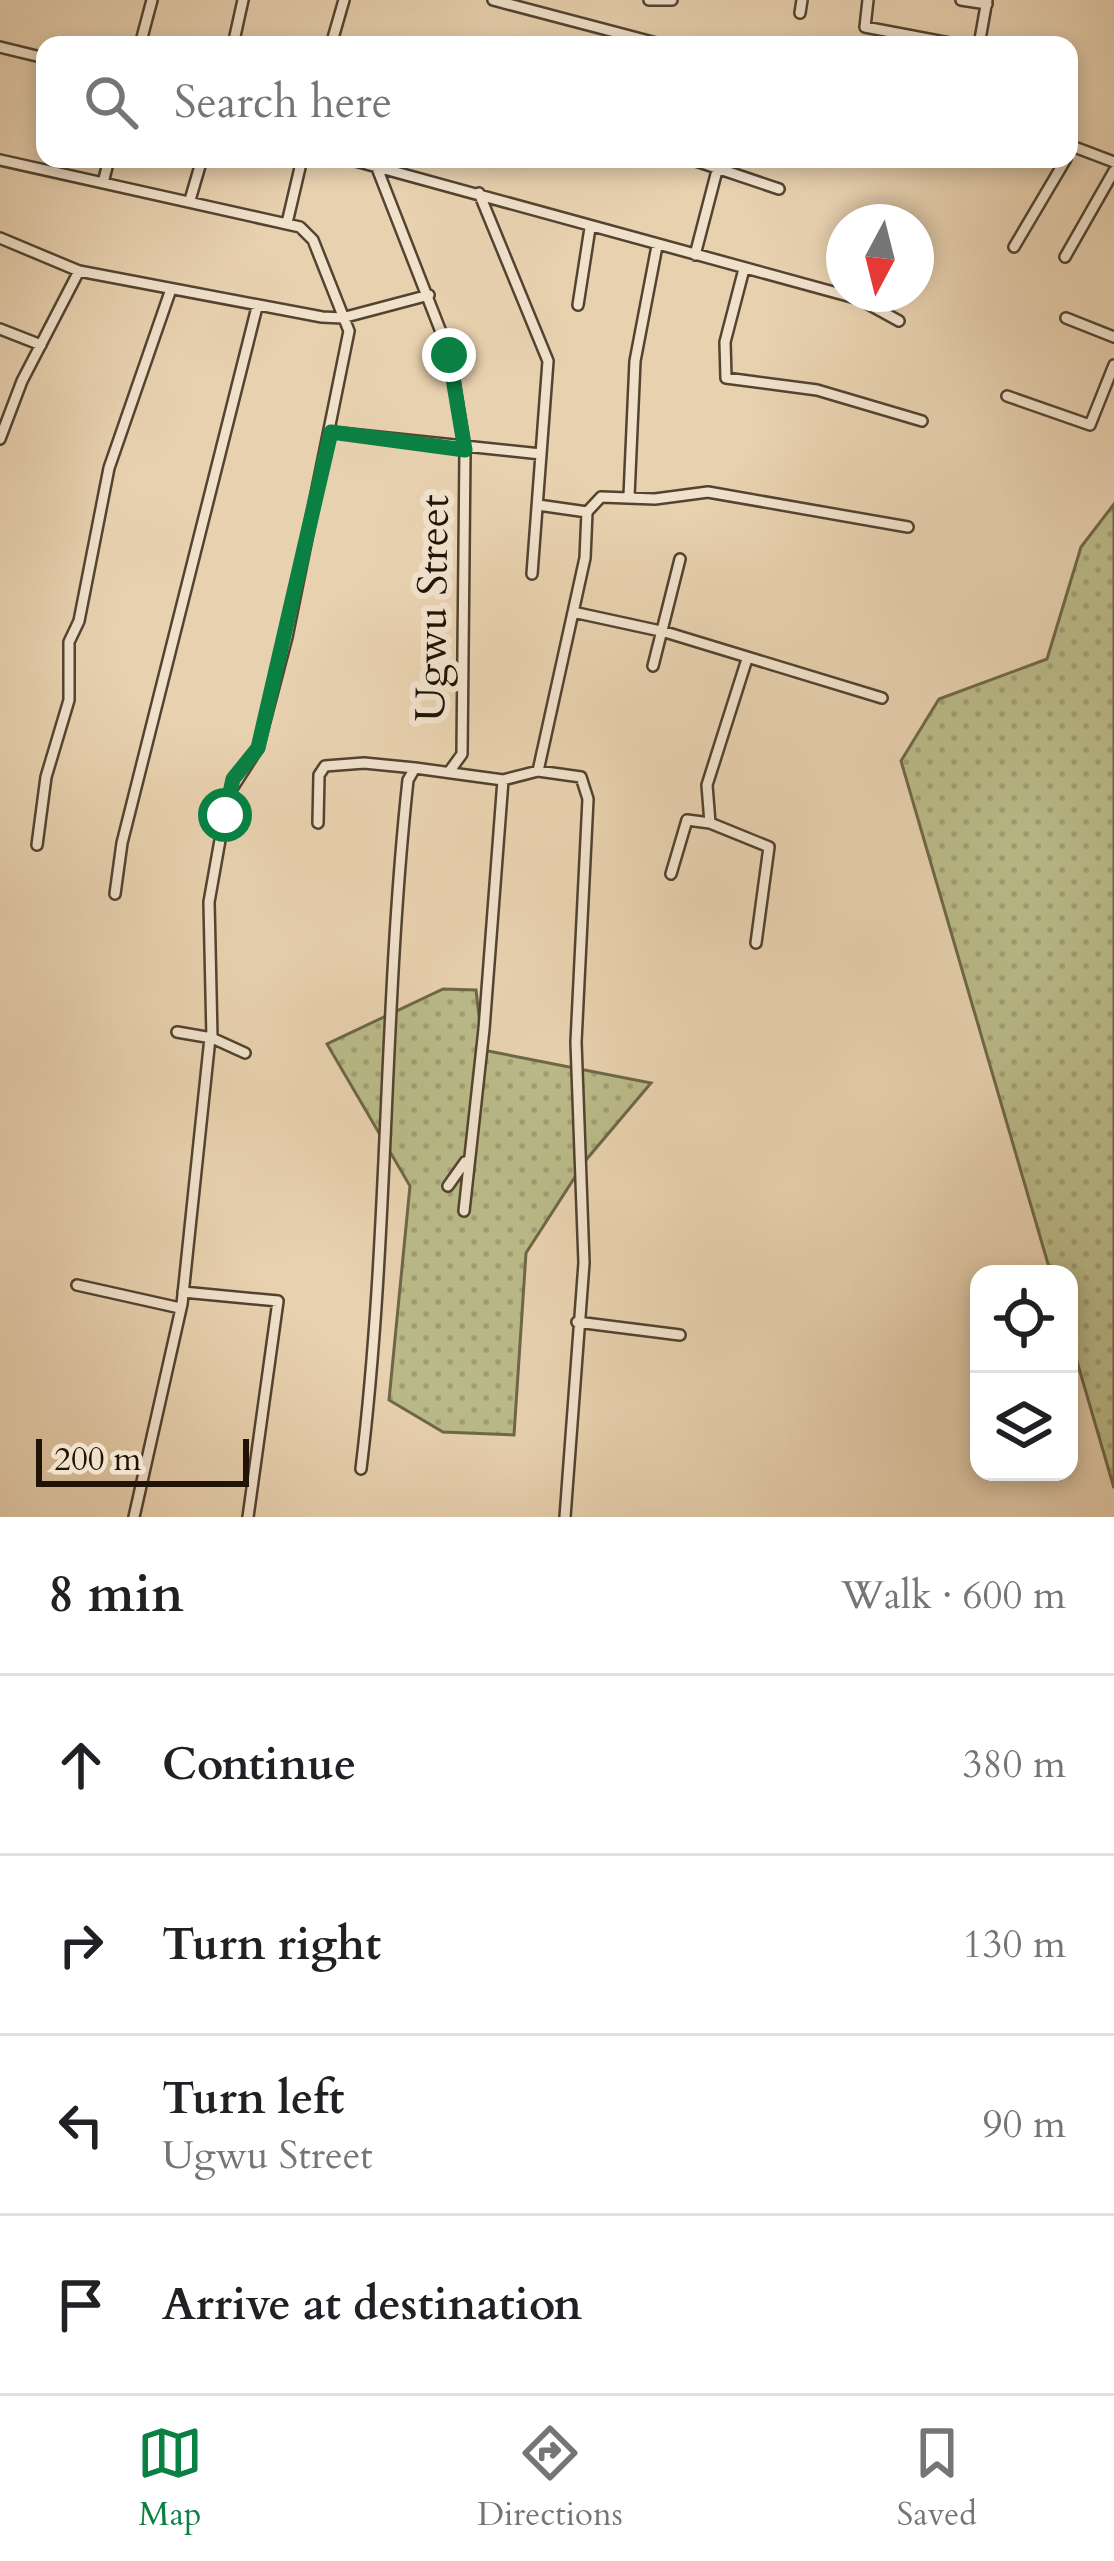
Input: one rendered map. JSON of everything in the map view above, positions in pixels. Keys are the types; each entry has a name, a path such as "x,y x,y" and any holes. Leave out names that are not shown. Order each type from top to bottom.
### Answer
{"street":[{"path":"142,36 152,0"},
{"path":"235,36 243,0"},
{"path":"334,36 344,0"},
{"path":"493,0 630,36"},
{"path":"649,0 672,0"},
{"path":"800,13 802,0"},
{"path":"868,0 865,27 912,36"},
{"path":"961,0 987,2 981,36"},
{"path":"0,47 36,56"},
{"path":"1065,257 1114,167 1078,154"},
{"path":"0,160 287,223 313,240 349,331 331,432 258,748 228,795 209,902 211,1038 180,1308 134,1517"},
{"path":"103,183 107,168"},
{"path":"190,200 199,168"},
{"path":"287,223 300,168"},
{"path":"376,168 859,299 899,321"},
{"name":"Ugwu Street","path":"376,168 449,355 465,450 462,754 449,772"},
{"path":"695,255 718,168"},
{"path":"731,168 779,189"},
{"path":"1014,247 1059,168"},
{"path":"479,193 548,361 532,574"},
{"path":"578,305 590,228"},
{"path":"0,238 79,271 257,308 343,318 429,296"},
{"path":"628,496 635,361 657,246"},
{"path":"744,269 725,342 726,378 817,390 922,421"},
{"path":"0,436 79,271"},
{"path":"37,845 46,777 69,700 69,641 79,621 109,468 170,292"},
{"path":"115,894 122,843 257,308"},
{"path":"1066,318 1114,337"},
{"path":"0,329 41,345"},
{"path":"1007,396 1090,425 1114,365"},
{"path":"331,432 465,450 541,454"},
{"path":"586,512 601,497 708,492 908,527"},
{"path":"538,505 586,512"},
{"path":"538,771 590,535 586,512"},
{"path":"653,666 680,560"},
{"path":"572,612 665,632 882,698"},
{"path":"710,824 707,785 747,659"},
{"path":"318,824 319,775 325,766 364,763 503,780 538,771 581,777 588,800 577,1011 584,1263 565,1517"},
{"path":"361,1469 379,1321 378,1198 393,946 407,790 415,768"},
{"path":"448,1186 478,1119 475,1068 484,1029 503,780"},
{"path":"671,874 687,820 770,848 756,943"},
{"path":"177,1032 211,1038 245,1053"},
{"path":"460,1164 464,1210"},
{"path":"77,1285 180,1308"},
{"path":"182,1292 278,1301 248,1517"},
{"path":"577,1322 680,1335"}],"green space":[{"path":"1114,504 1114,1488 1078,1365 1078,1265 1048,1265 901,761 939,699 1047,659 1081,547"},
{"path":"443,989 476,990 483,1050 651,1083 586,1160 526,1253 514,1435 443,1432 389,1400 410,1186 327,1044"}],"route":[{"path":"225,815 233,779 258,748 331,432 465,450 449,355"}]}
